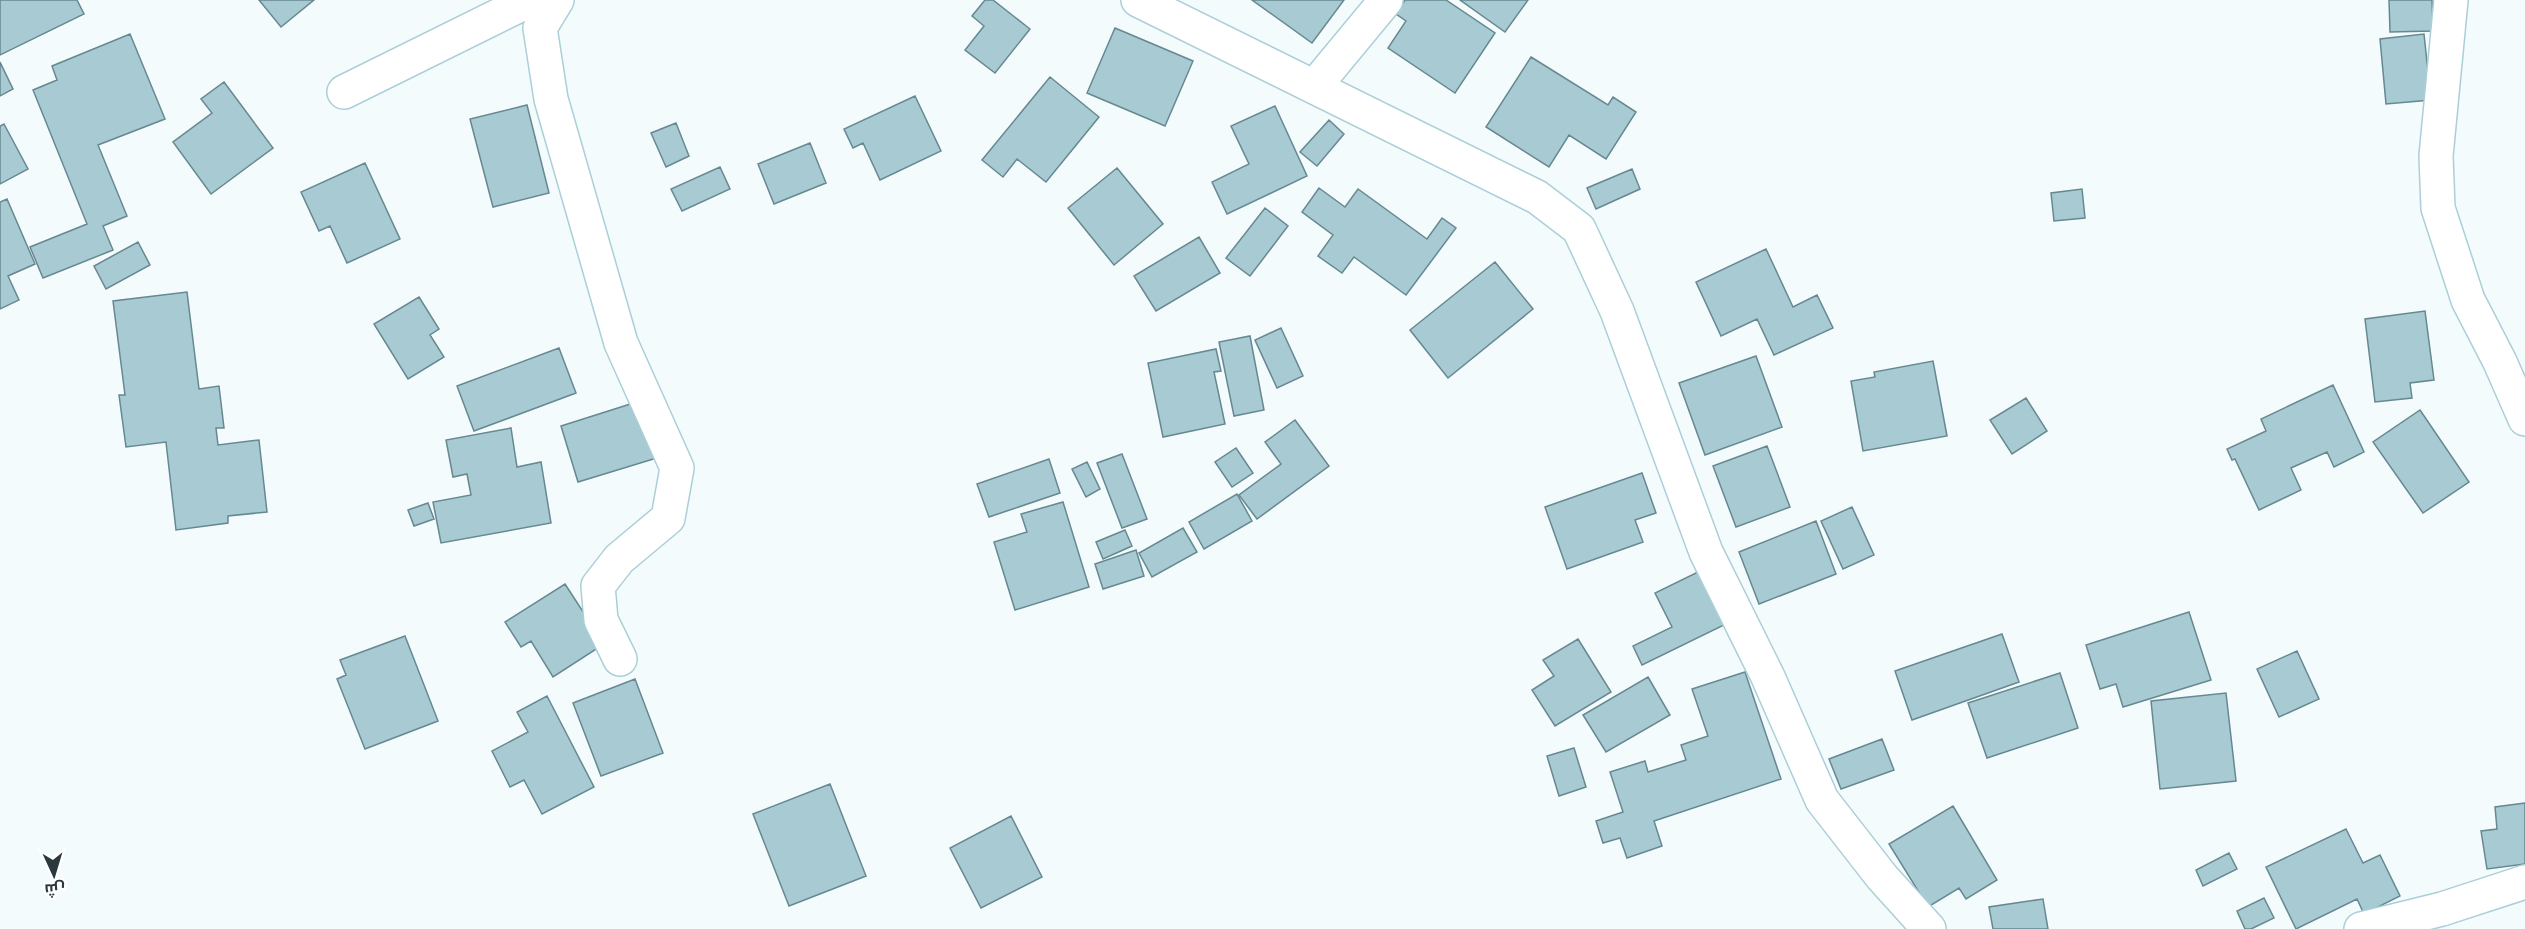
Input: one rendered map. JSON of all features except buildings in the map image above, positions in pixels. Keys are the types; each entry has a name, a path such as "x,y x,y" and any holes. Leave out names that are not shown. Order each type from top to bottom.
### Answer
{"street":[{"path":"344,92 530,0"},
{"path":"557,0 540,28 551,99 621,343 677,468 668,518 619,559 597,586 601,620 620,658"},
{"path":"1138,0 1537,197 1579,229 1617,312 1706,552 1768,676 1822,800 1882,877 1929,929"},
{"path":"1314,87 1386,0"},
{"path":"2451,0 2436,156 2438,208 2468,300 2500,362 2525,419"},
{"path":"2361,929 2442,909 2525,882"}]}
